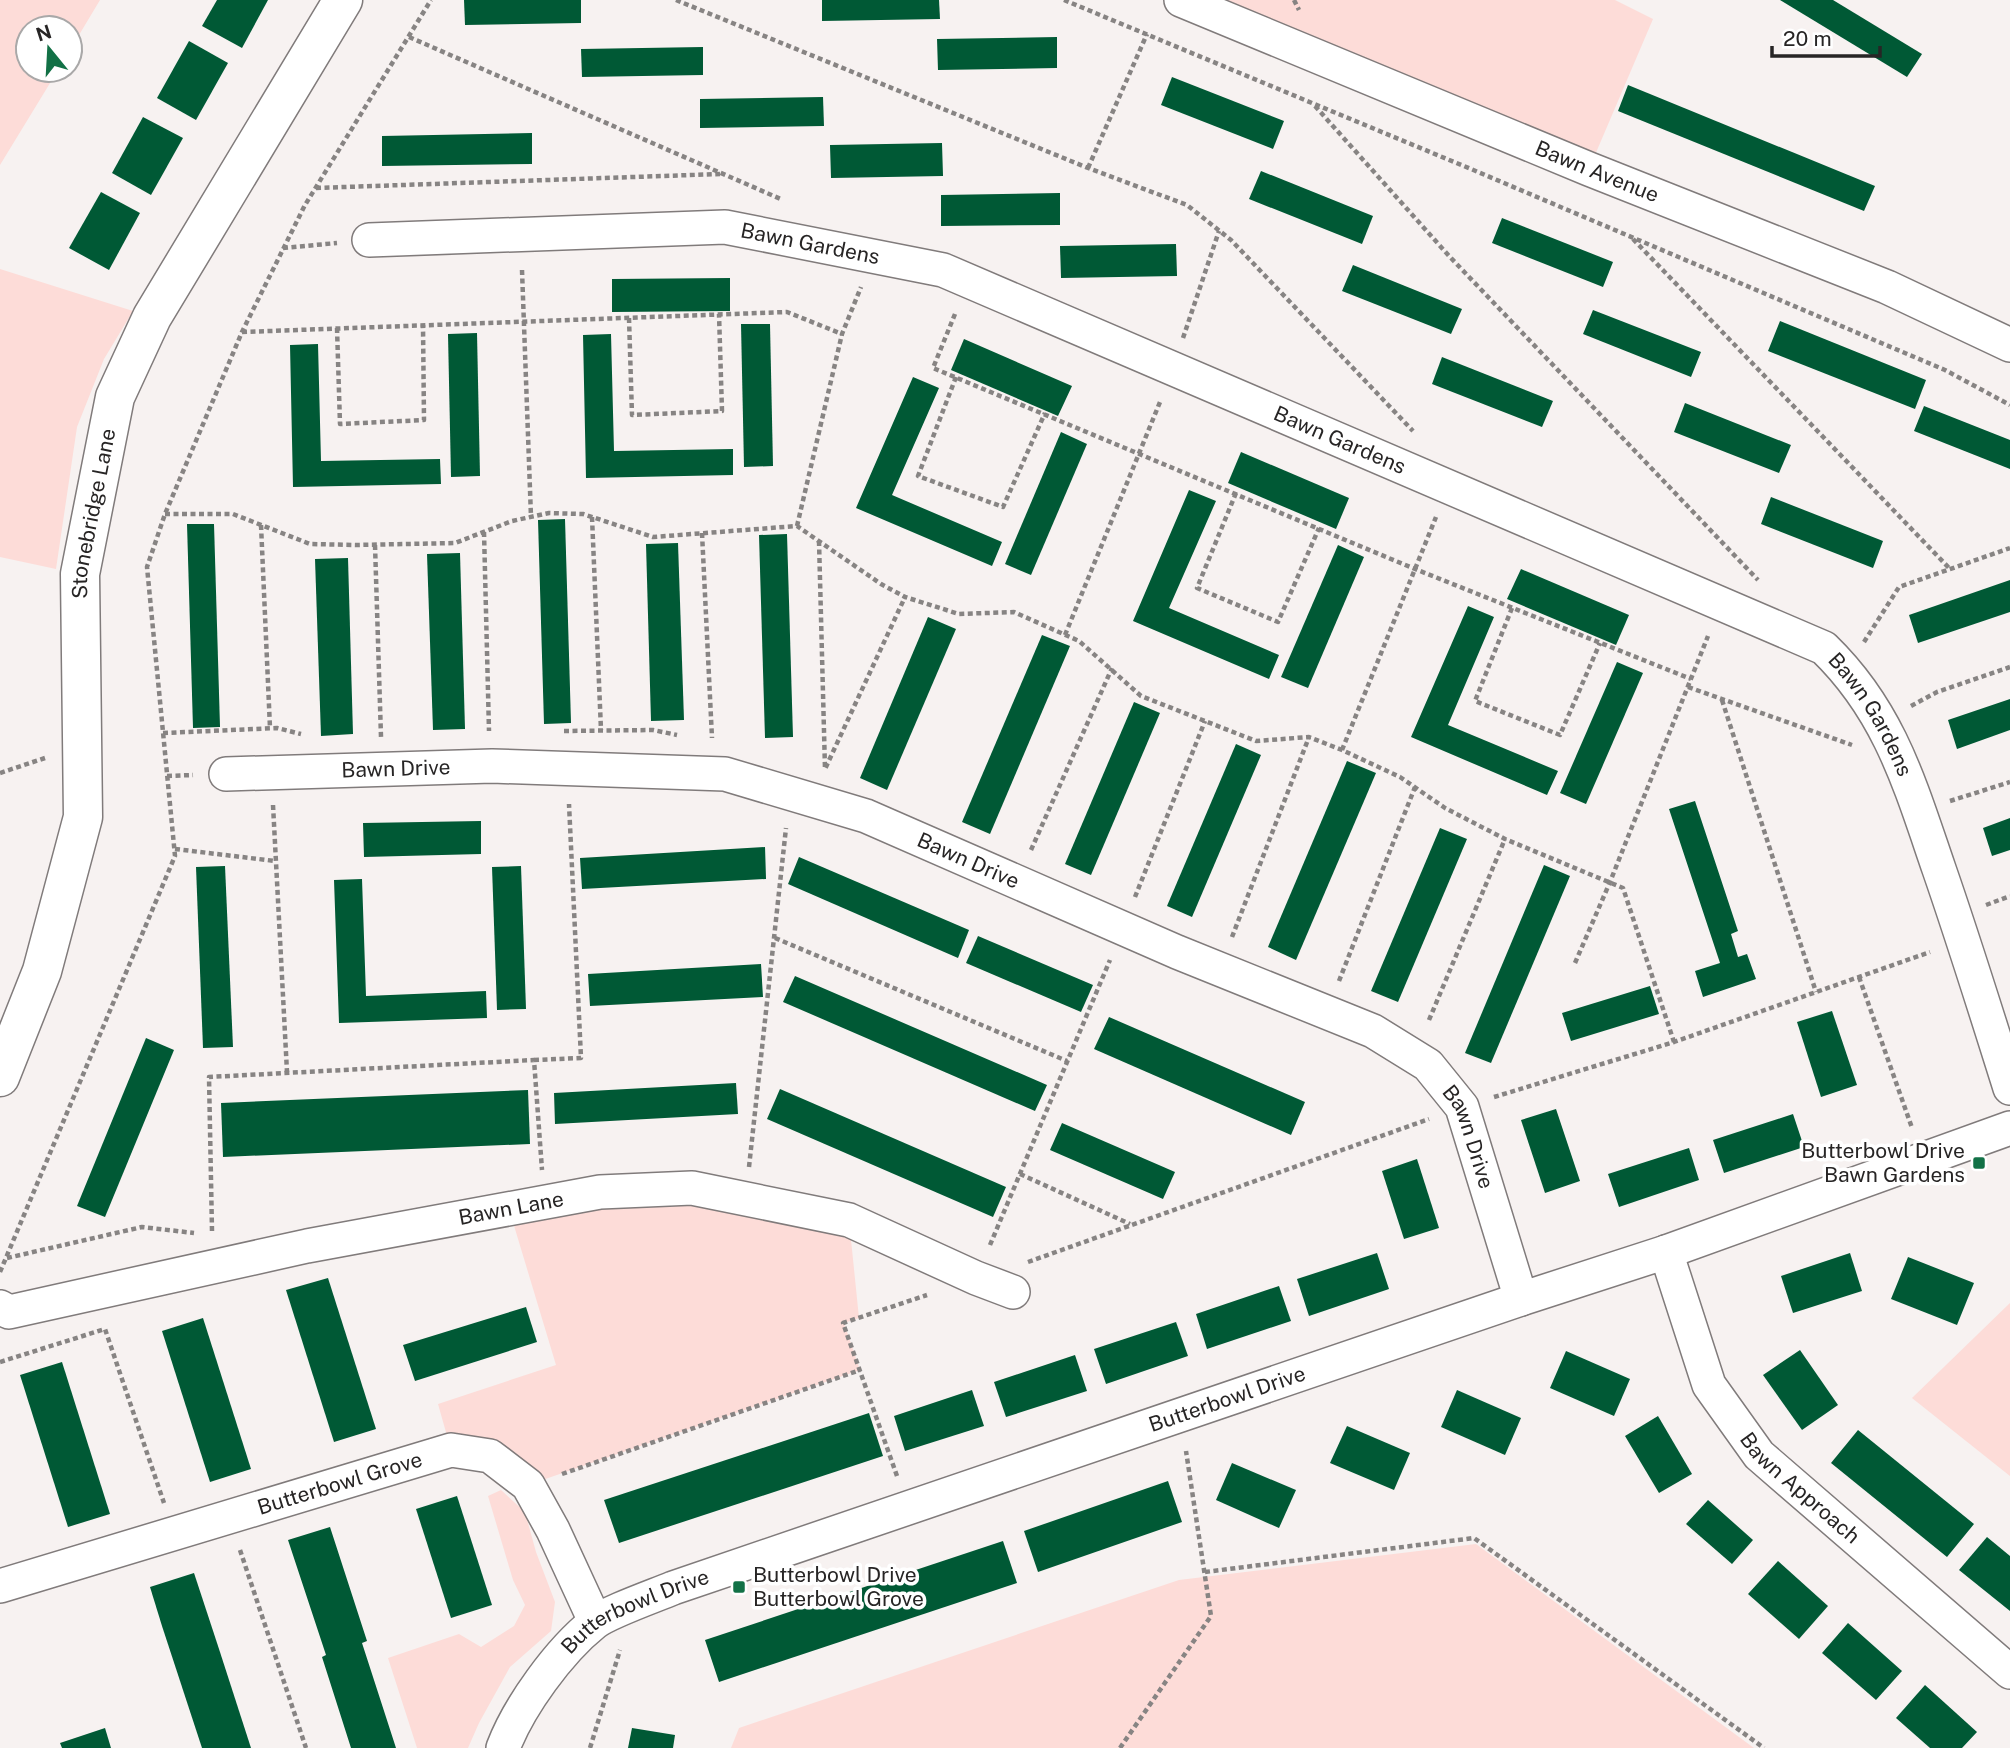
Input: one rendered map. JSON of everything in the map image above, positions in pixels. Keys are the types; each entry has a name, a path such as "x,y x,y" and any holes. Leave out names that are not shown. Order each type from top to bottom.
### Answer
{"street":[{"name":"Stonebridge Lane","path":"0,1077 42,971 83,817 80,574 115,397 152,317 343,0"},
{"name":"Bawn Avenue","path":"1181,0 1589,169 1887,287 2010,345"},
{"name":"Bawn Gardens","path":"369,240 725,227 943,270 1824,648 1846,670 1882,720 1902,762 1964,940 2010,1088"},
{"name":"Bawn Drive","path":"226,774 492,766 725,774 866,816 1129,913 1373,1031 1428,1065 1462,1107 1521,1299"},
{"name":"Butterbowl Drive","path":"503,1748 511,1726 551,1668 595,1621 673,1588 1666,1252 2010,1128"},
{"name":"Bawn Lane","path":"0,1307 9,1312 307,1246 600,1192 692,1188 849,1220 1013,1292"},
{"name":"Bawn Approach","path":"1666,1252 1709,1385 1759,1455 2010,1672"},
{"name":"Butterbowl Grove","path":"0,1586 451,1450 490,1456 528,1485 554,1530 595,1621"}],"path":[{"path":"0,1272 175,856 147,566 165,514 242,332 283,248 315,188 431,0"},
{"path":"676,0 1088,169 1186,205 1231,240 1421,439"},
{"path":"1064,0 1945,370 2010,405"},
{"path":"1088,169 1147,34"},
{"path":"408,37 784,201"},
{"path":"1312,103 1450,257 1766,588"},
{"path":"315,188 723,174"},
{"path":"1065,635 1173,369 1219,231"},
{"path":"521,234 531,517"},
{"path":"1630,236 1950,569"},
{"path":"283,248 369,240"},
{"path":"797,526 842,334 874,257"},
{"path":"968,281 933,368 1415,569 1691,680"},
{"path":"242,332 787,312 842,334"},
{"path":"629,318 632,415 709,412 722,411 719,314"},
{"path":"338,328 340,424 424,420 423,326"},
{"path":"956,377 918,476 1003,506 1045,414"},
{"path":"1342,750 1448,487"},
{"path":"1236,493 1197,588 1278,622 1319,528"},
{"path":"165,514 233,514 310,544 455,543 512,521 549,513 583,514 653,537 797,526 881,584 905,597 960,614 1014,612 1079,641 1141,696 1256,741 1309,737 1342,750 1400,777 1445,808 1505,839 1623,888 1674,1042"},
{"path":"592,517 601,730"},
{"path":"261,526 270,728"},
{"path":"484,532 489,733"},
{"path":"702,533 712,742"},
{"path":"819,541 825,769 905,597"},
{"path":"375,545 381,738"},
{"path":"1846,670 1899,587 2010,548"},
{"path":"1575,963 1721,604"},
{"path":"1512,608 1475,701 1560,735 1600,643"},
{"path":"1882,720 1937,692 2010,667"},
{"path":"1029,854 1112,668"},
{"path":"1688,687 1902,762"},
{"path":"1723,700 1816,992"},
{"path":"976,1278 1129,913 1205,721"},
{"path":"1232,938 1309,737"},
{"path":"0,773 82,745"},
{"path":"6,1258 142,1227 212,1235 209,1077 581,1058 567,768"},
{"path":"271,773 287,1072"},
{"path":"1919,811 2010,782"},
{"path":"1339,982 1415,788"},
{"path":"746,1199 790,793"},
{"path":"1429,1020 1505,839"},
{"path":"175,849 275,861"},
{"path":"775,938 1068,1061"},
{"path":"908,1508 844,1323 1131,1225 1462,1107 1674,1042 1964,940"},
{"path":"1859,977 1923,1159"},
{"path":"534,1060 544,1203"},
{"path":"1020,1174 1131,1225"},
{"path":"0,1362 105,1329 174,1534"},
{"path":"528,1485 860,1370"},
{"path":"1120,1748 1211,1616 1181,1415"},
{"path":"229,1517 306,1748"},
{"path":"1205,1572 1474,1538 1764,1748"},
{"path":"590,1748 633,1605"}],"shaded area":[{"path":"0,0 100,0 84,27 84,14 14,14 14,84 49,84 0,165"},
{"path":"1181,0 1615,0 1653,19 1589,169"},
{"path":"0,269 133,311 104,359 77,427 56,569 0,557"},
{"path":"600,1192 849,1220 859,1318 844,1323 860,1370 528,1485 451,1450 438,1404 556,1365 509,1209"},
{"path":"2010,1303 2010,1476 1912,1398"},
{"path":"501,1490 525,1512 536,1552 555,1602 551,1631 510,1667 468,1748 417,1748 388,1658 459,1634 481,1647 514,1626 525,1605 513,1580 488,1496"},
{"path":"1476,1544 1754,1748 731,1748 739,1728 1179,1580"}],"building":[{"path":"217,0 268,0 242,48 202,26"},
{"path":"464,0 581,0 581,23 465,25"},
{"path":"822,0 939,0 940,19 822,21"},
{"path":"1780,0 1833,0 1922,54 1907,77"},
{"path":"1057,37 1057,68 938,70 937,39"},
{"path":"189,41 228,63 196,120 157,98"},
{"path":"703,47 703,75 582,77 581,49"},
{"path":"1172,77 1284,121 1273,149 1161,105"},
{"path":"1628,85 1875,186 1864,211 1618,111"},
{"path":"823,97 824,126 700,128 700,99"},
{"path":"143,117 183,138 151,195 112,173"},
{"path":"532,133 532,164 382,166 382,136"},
{"path":"942,143 943,176 831,178 830,145"},
{"path":"1261,171 1373,216 1362,244 1249,199"},
{"path":"101,192 140,213 109,270 69,248"},
{"path":"1060,193 1060,225 941,226 941,195"},
{"path":"1502,218 1613,262 1603,287 1492,243"},
{"path":"1176,244 1177,276 1061,278 1060,246"},
{"path":"1353,265 1462,309 1451,334 1342,291"},
{"path":"730,278 730,311 612,312 612,279"},
{"path":"1593,310 1701,352 1691,377 1583,334"},
{"path":"1780,321 1926,380 1915,409 1768,351"},
{"path":"741,324 770,324 773,466 744,467"},
{"path":"477,333 480,476 451,477 448,334"},
{"path":"611,334 614,451 733,449 733,475 586,478 583,335"},
{"path":"964,339 1072,386 1058,416 951,370"},
{"path":"318,344 321,461 440,459 441,484 293,487 290,345"},
{"path":"1442,357 1553,401 1542,427 1432,384"},
{"path":"913,377 939,388 892,495 1002,542 992,566 856,508"},
{"path":"1685,403 1791,445 1779,473 1674,432"},
{"path":"1924,406 2010,440 2010,469 1914,431"},
{"path":"1061,432 1087,444 1031,575 1005,564"},
{"path":"1241,452 1349,498 1336,529 1228,483"},
{"path":"1189,490 1216,501 1169,608 1279,655 1269,679 1133,621"},
{"path":"1771,497 1883,541 1873,568 1761,524"},
{"path":"565,519 571,723 544,724 538,520"},
{"path":"187,524 214,524 220,727 193,728"},
{"path":"787,534 793,737 765,738 759,535"},
{"path":"678,543 684,720 651,721 646,544"},
{"path":"1338,545 1364,557 1308,688 1281,677"},
{"path":"460,553 465,729 433,730 427,554"},
{"path":"348,558 353,734 321,736 315,559"},
{"path":"1521,569 1629,615 1616,645 1507,599"},
{"path":"2010,580 2010,612 1918,643 1909,615"},
{"path":"1468,606 1494,617 1448,725 1558,771 1547,795 1411,737"},
{"path":"928,617 956,629 887,790 860,778"},
{"path":"1042,635 1070,646 990,834 962,822"},
{"path":"1617,662 1643,673 1586,804 1560,793"},
{"path":"2010,699 2010,730 1957,749 1948,720"},
{"path":"1134,702 1160,713 1091,875 1065,864"},
{"path":"1236,744 1261,755 1192,917 1167,906"},
{"path":"1347,761 1376,773 1296,960 1268,947"},
{"path":"1695,801 1738,931 1731,934 1738,957 1747,954 1756,979 1703,997 1695,971 1720,963 1669,809"},
{"path":"2010,818 2010,850 1992,856 1983,828"},
{"path":"481,821 481,854 364,857 363,823"},
{"path":"1440,828 1467,839 1398,1002 1371,991"},
{"path":"765,847 766,879 582,889 580,858"},
{"path":"799,857 969,930 958,958 788,884"},
{"path":"1544,865 1570,876 1491,1063 1465,1053"},
{"path":"225,866 233,1047 203,1048 196,867"},
{"path":"521,866 526,1009 497,1010 492,867"},
{"path":"362,879 366,996 486,991 487,1018 339,1023 334,880"},
{"path":"978,936 1093,985 1081,1012 966,963"},
{"path":"761,964 763,997 590,1006 588,974"},
{"path":"795,976 1047,1085 1035,1111 783,1002"},
{"path":"1650,986 1659,1014 1571,1041 1562,1013"},
{"path":"1832,1011 1857,1085 1821,1097 1797,1022"},
{"path":"1109,1017 1305,1102 1291,1135 1094,1049"},
{"path":"146,1038 174,1050 105,1217 77,1206"},
{"path":"736,1083 738,1114 555,1124 554,1093"},
{"path":"780,1089 1006,1187 993,1217 767,1119"},
{"path":"528,1090 530,1144 223,1157 221,1103"},
{"path":"1556,1109 1580,1181 1545,1193 1521,1120"},
{"path":"1793,1114 1804,1147 1724,1173 1713,1140"},
{"path":"1062,1123 1175,1172 1163,1199 1050,1150"},
{"path":"1689,1148 1699,1180 1619,1207 1608,1174"},
{"path":"1417,1159 1439,1228 1404,1239 1382,1171"},
{"path":"1377,1253 1389,1289 1309,1316 1297,1279"},
{"path":"1850,1253 1862,1291 1793,1313 1781,1276"},
{"path":"1908,1257 1974,1283 1957,1325 1891,1299"},
{"path":"328,1278 376,1429 334,1442 286,1290"},
{"path":"1279,1286 1291,1321 1207,1349 1196,1314"},
{"path":"526,1307 537,1342 415,1381 403,1345"},
{"path":"203,1318 251,1469 210,1482 162,1331"},
{"path":"1176,1322 1188,1356 1106,1384 1094,1349"},
{"path":"1800,1350 1838,1405 1802,1430 1763,1375"},
{"path":"1566,1351 1630,1379 1614,1416 1550,1388"},
{"path":"1075,1355 1087,1391 1006,1417 994,1382"},
{"path":"62,1362 110,1514 68,1527 20,1375"},
{"path":"972,1390 984,1426 905,1451 894,1416"},
{"path":"1457,1390 1521,1418 1505,1455 1441,1427"},
{"path":"869,1413 883,1456 619,1543 604,1500"},
{"path":"1658,1416 1692,1474 1659,1493 1625,1436"},
{"path":"1347,1426 1410,1453 1394,1490 1330,1463"},
{"path":"1858,1430 1974,1524 1947,1557 1831,1463"},
{"path":"1232,1463 1296,1490 1279,1528 1216,1500"},
{"path":"1168,1481 1182,1522 1038,1572 1024,1531"},
{"path":"457,1496 492,1605 451,1618 416,1509"},
{"path":"1708,1500 1753,1540 1732,1564 1686,1524"},
{"path":"330,1527 367,1641 362,1643 396,1748 351,1748 322,1657 326,1655 288,1540"},
{"path":"1987,1537 2010,1556 2010,1611 1959,1570"},
{"path":"1003,1541 1017,1583 719,1682 705,1640"},
{"path":"1778,1561 1828,1606 1799,1639 1748,1594"},
{"path":"194,1573 251,1748 202,1748 162,1626 150,1587"},
{"path":"1848,1623 1902,1671 1876,1700 1822,1653"},
{"path":"1925,1685 1977,1732 1962,1748 1930,1748 1896,1718"},
{"path":"105,1728 111,1748 62,1748 60,1743"},
{"path":"632,1728 675,1735 673,1748 628,1748"}],"place":[{"name":"Butterbowl Drive Bawn Gardens","path":"1979,1163"},
{"name":"Butterbowl Drive Butterbowl Grove","path":"739,1587"}]}
